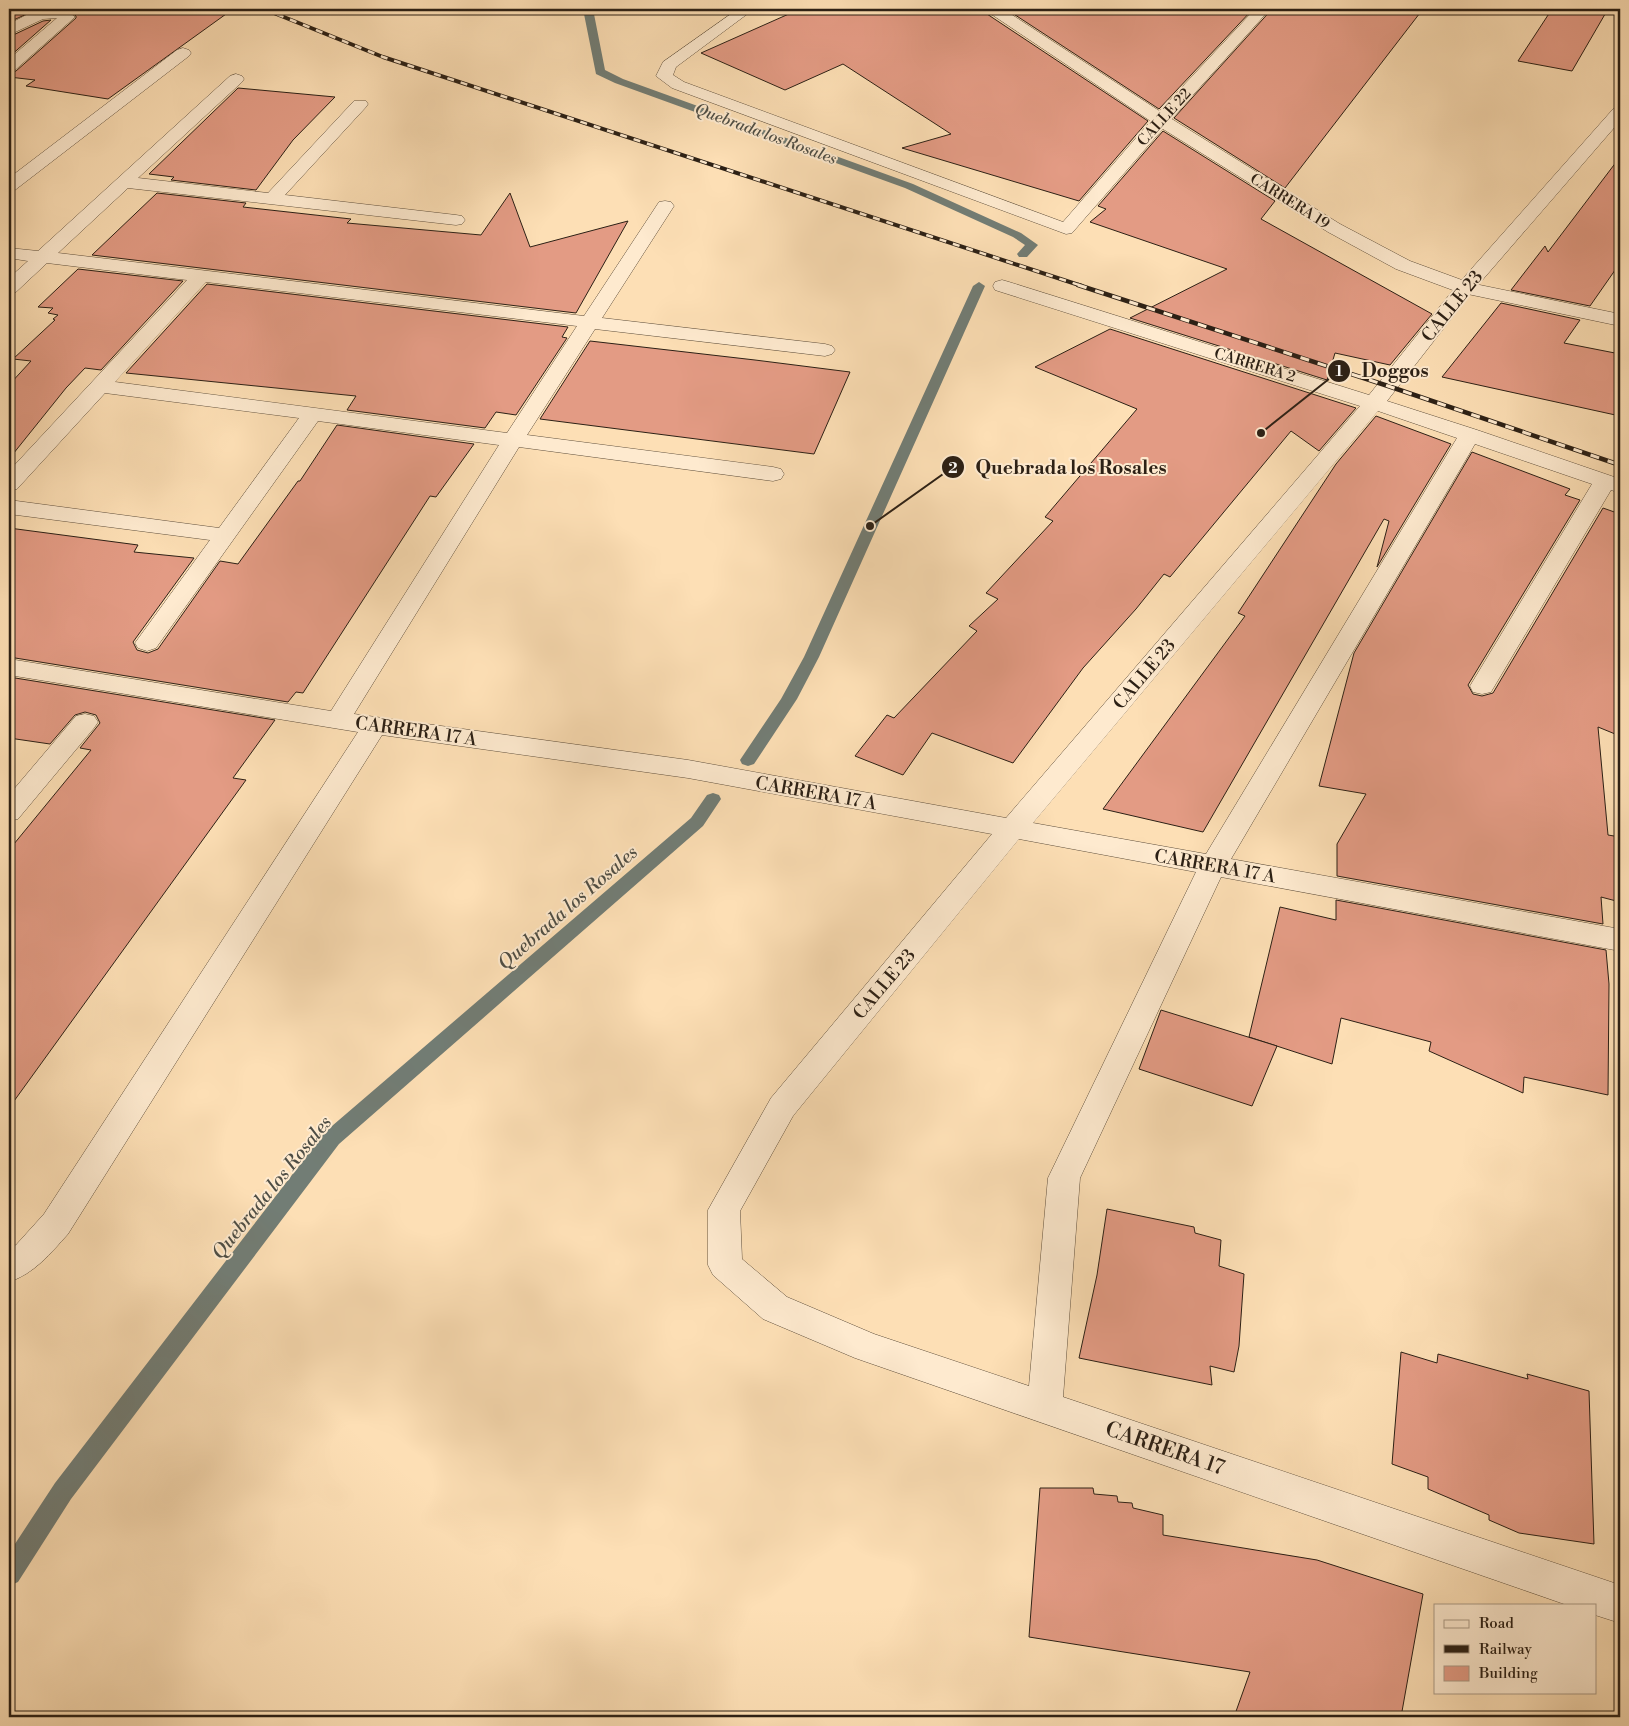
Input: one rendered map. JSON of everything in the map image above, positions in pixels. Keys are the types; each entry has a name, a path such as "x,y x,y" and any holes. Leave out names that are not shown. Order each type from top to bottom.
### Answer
{"street":[{"name":"CALLE 22","path":"746,9 669,65 664,76 678,85 1066,229 1161,120 1263,9"},
{"name":"CARRERA 19","path":"992,9 1161,120 1334,228 1403,265 1465,288 1620,320"},
{"path":"9,30 44,14 55,12 66,17 9,67"},
{"path":"9,186 27,170 184,53"},
{"path":"9,288 236,78"},
{"path":"272,198 360,104"},
{"name":"CALLE 23","path":"725,1265 724,1210 782,1107 1013,828 1374,403 1465,288 1620,111"},
{"path":"9,168 27,170"},
{"path":"125,182 456,220"},
{"path":"338,720 513,440 665,206"},
{"path":"9,253 825,350"},
{"path":"9,484 201,276"},
{"name":"CARRERA 2","path":"1002,286 1470,434 1612,483"},
{"path":"100,386 773,474"},
{"path":"147,643 313,414"},
{"path":"1045,1407 1064,1178 1213,865 1470,434"},
{"path":"1482,686 1612,483"},
{"path":"9,507 224,535"},
{"name":"CARRERA 17 A","path":"9,667 375,726 688,769 1620,940"},
{"path":"9,812 85,722"},
{"path":"9,1267 28,1255 56,1224 375,726"},
{"name":"CARRERA 17","path":"725,1265 775,1308 867,1347 1620,1604"}],"building":[{"path":"9,9 38,9 9,22"},
{"path":"67,9 233,9 108,99 26,86 35,80 9,77 9,74 16,71 76,18"},
{"path":"800,9 984,9 987,14 1148,121 1079,201 902,148 951,134 843,64 785,90 701,53"},
{"path":"1006,9 1253,9 1159,109"},
{"path":"1272,9 1423,9 1285,188 1174,118"},
{"path":"1552,9 1608,9 1572,71 1518,61"},
{"path":"51,20 9,57 9,37 43,21"},
{"path":"238,88 335,97 293,140 256,190 171,180 174,177 149,174"},
{"path":"1163,131 1275,201 1261,219 1432,314 1390,365 1335,353 1327,380 1130,318 1227,269 1090,222 1106,209 1098,206"},
{"path":"1620,157 1620,263 1590,306 1511,290 1545,246 1548,252"},
{"path":"157,193 246,203 243,207 351,219 347,223 481,235 510,193 530,247 628,221 576,313 92,255"},
{"path":"78,269 183,281 101,370 85,368 66,388 9,459 9,385 31,361 13,359 55,320 53,319 58,315 48,313 53,308 38,307"},
{"path":"207,284 568,327 562,337 567,338 516,415 496,412 485,428 347,410 356,396 126,373"},
{"path":"1501,303 1580,320 1564,343 1620,354 1620,416 1442,377"},
{"path":"1110,329 1356,408 1319,451 1291,431 1170,577 1164,574 1136,609 1083,668 1013,763 932,733 903,775 855,756 887,715 894,718 977,631 969,626 998,599 986,593 1053,521 1045,517 1137,409 1035,367"},
{"path":"590,341 850,372 814,454 540,419"},
{"path":"1376,416 1451,444 1377,567 1389,521 1384,519 1203,832 1103,809 1245,616 1238,613 1336,464"},
{"path":"337,425 474,444 436,497 430,496 303,693 296,692 288,702 9,657 9,528 138,545 134,552 194,558 133,642 137,650 148,653 158,649 220,561 238,564 298,481 300,481"},
{"path":"1472,452 1570,489 1565,495 1580,500 1468,685 1473,694 1482,696 1493,693 1603,508 1620,514 1620,736 1598,727 1608,835 1620,837 1620,902 1601,897 1603,924 1337,876 1337,844 1366,794 1319,786 1354,653"},
{"path":"9,677 275,720 233,778 246,780 9,1108 9,850 91,750 80,748 100,723 96,715 85,712 75,715 50,744 9,738"},
{"path":"1336,900 1606,950 1609,984 1608,1095 1524,1077 1523,1093 1429,1051 1431,1042 1341,1018 1332,1064 1249,1037 1280,907 1336,920"},
{"path":"1161,1010 1277,1046 1252,1106 1139,1069"},
{"path":"1107,1209 1194,1227 1195,1233 1221,1240 1219,1266 1244,1274 1239,1346 1234,1372 1210,1366 1212,1385 1079,1358 1097,1275"},
{"path":"1401,1352 1437,1363 1438,1354 1528,1379 1527,1374 1589,1391 1594,1544 1519,1533 1489,1520 1489,1515 1428,1489 1428,1477 1392,1464"},
{"path":"1040,1488 1093,1488 1094,1494 1117,1496 1118,1502 1132,1503 1133,1508 1163,1515 1163,1535 1317,1560 1423,1594 1401,1717 1234,1717 1250,1672 1029,1637"}],"waterway":[{"name":"Quebrada los Rosales","path":"588,9 600,72 619,81 909,186 1017,235 1032,245 1023,254"},
{"name":"Quebrada los Rosales","path":"748,760 789,699 812,657 979,286"},
{"name":"Quebrada los Rosales","path":"9,1574 63,1491 332,1138 697,822 713,799"}],"railway":[{"path":"264,9 383,57 1082,286"},
{"path":"1078,285 1388,386 1620,465"}],"place":[{"name":"Doggos","path":"1261,433"},
{"name":"Quebrada los Rosales","path":"870,526"}]}
